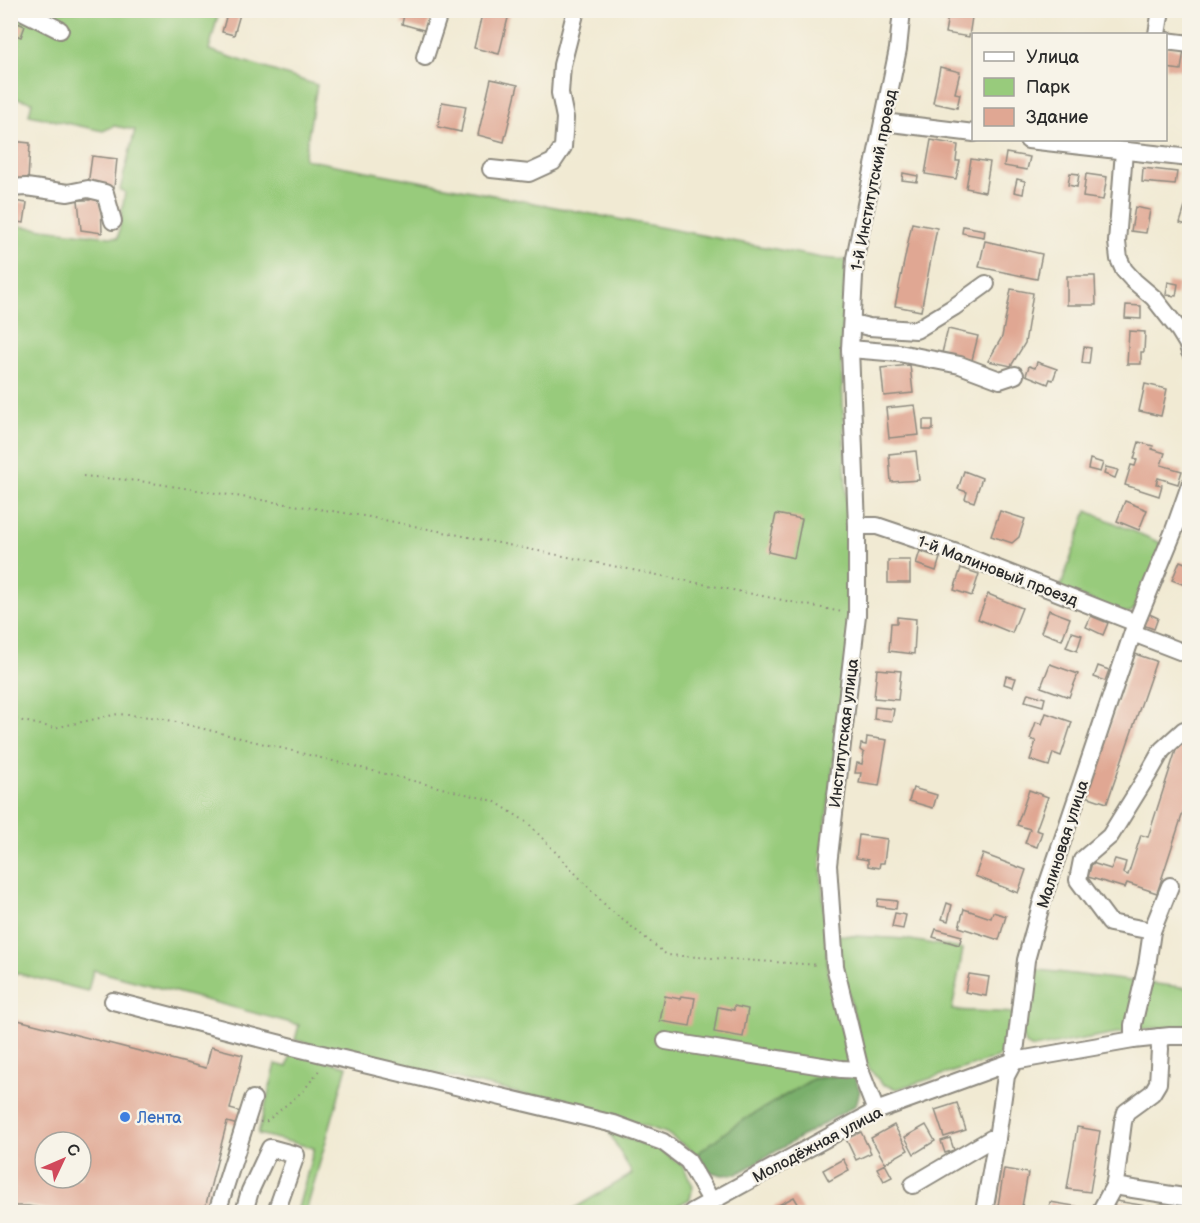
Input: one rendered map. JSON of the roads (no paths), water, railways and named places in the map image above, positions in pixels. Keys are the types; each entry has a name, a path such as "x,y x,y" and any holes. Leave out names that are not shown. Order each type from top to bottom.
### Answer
{"street":[{"path":"20,10 60,30"},
{"path":"425,57 440,10"},
{"path":"491,169 529,172 553,162 563,147 566,118 560,93 562,65 576,10"},
{"name":"1-й Институтский проезд","path":"850,350 855,258 898,49 902,10"},
{"path":"1157,33 1161,10"},
{"path":"1167,41 1190,44"},
{"path":"883,122 972,133"},
{"path":"1043,141 1133,147 1190,158"},
{"path":"1133,147 1117,242 1119,259 1124,270 1154,298 1179,330 1190,352"},
{"path":"10,188 26,187 68,193 88,189 105,193 113,221"},
{"path":"852,324 916,330 986,284"},
{"path":"850,350 899,353 950,363 1000,380 1015,375"},
{"name":"Институтская улица","path":"850,350 857,526 857,615 828,865 835,966 860,1070 876,1111"},
{"name":"Малиновая улица","path":"1014,1060 1026,960 1043,898 1134,628 1190,485"},
{"name":"1-й Малиновый проезд","path":"857,526 877,526 960,554 1134,628"},
{"path":"1134,628 1190,655"},
{"path":"1152,931 1110,923 1078,880 1082,860 1110,836 1162,750 1184,730 1190,732"},
{"path":"1133,1040 1132,1025 1147,965 1152,931 1170,886"},
{"path":"113,1001 325,1055 614,1124 663,1142 688,1161 712,1202"},
{"name":"Молодёжная улица","path":"692,1212 876,1111 1014,1060 1133,1040 1190,1035"},
{"path":"1100,1212 1114,1186 1126,1112 1152,1093 1158,1083 1159,1037"},
{"path":"666,1041 841,1069 860,1070"},
{"path":"984,1212 1006,1076 1014,1060"},
{"path":"217,1212 253,1099"},
{"path":"913,1185 991,1139 997,1138"},
{"path":"244,1212 250,1191 270,1148 296,1155 276,1212"},
{"path":"1114,1186 1190,1198"}],"place":[{"name":"Лента","path":"125,1117"}]}
